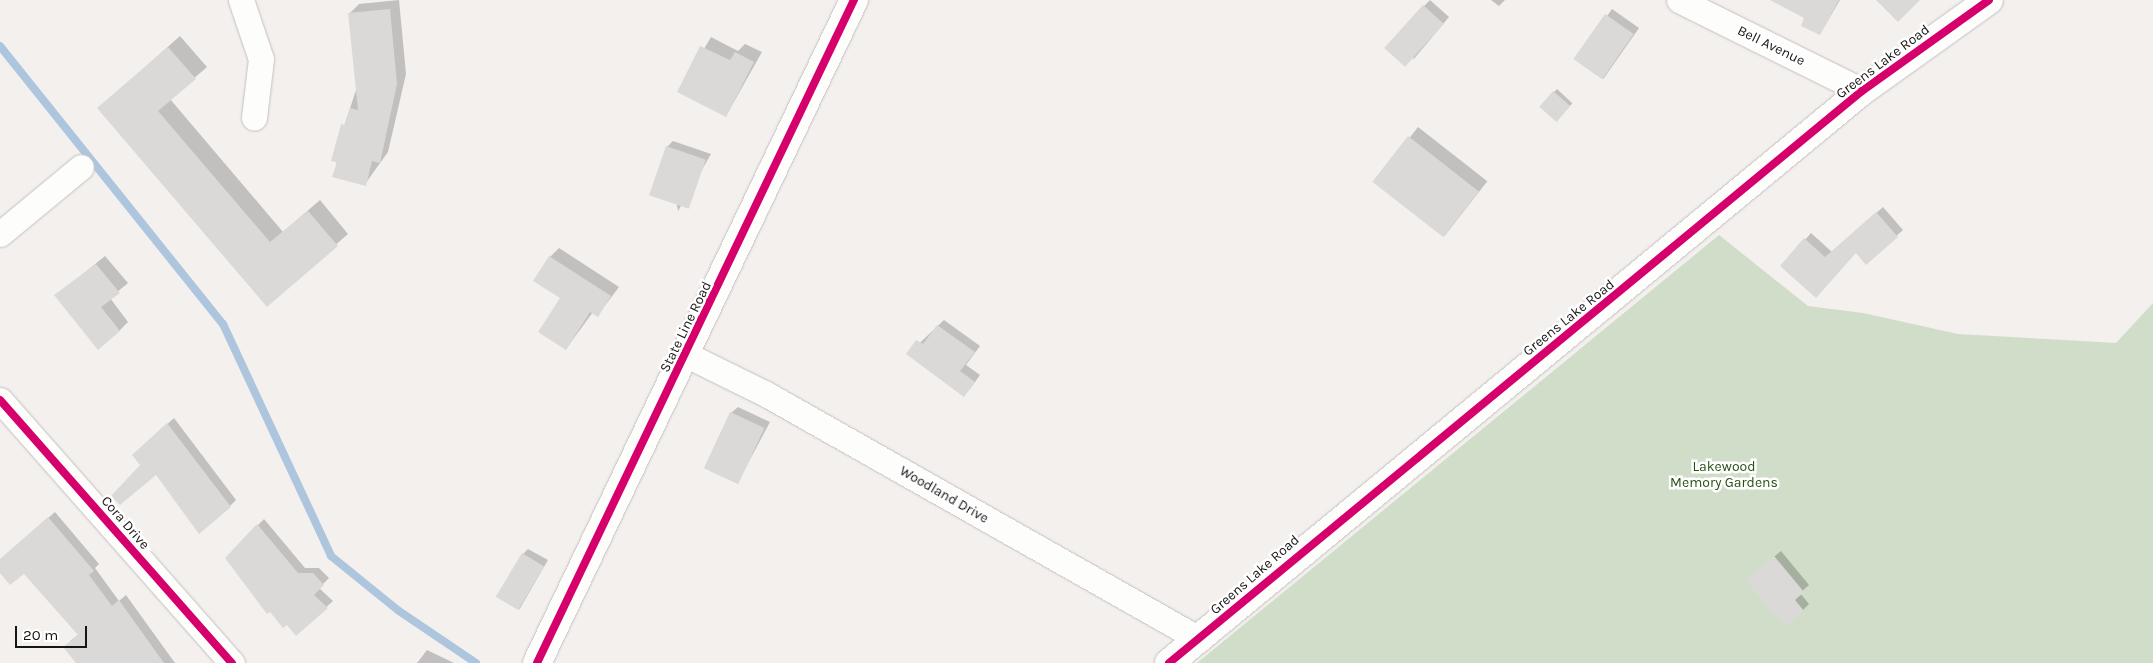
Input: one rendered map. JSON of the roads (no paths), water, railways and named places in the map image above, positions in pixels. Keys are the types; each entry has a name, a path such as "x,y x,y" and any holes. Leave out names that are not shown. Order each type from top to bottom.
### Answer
{"street":[{"path":"241,0 261,59 254,118"},
{"name":"State Line Road","path":"537,663 687,354 854,0"},
{"name":"Bell Avenue","path":"1679,0 1862,91"},
{"name":"Greens Lake Road","path":"1169,663 1862,91 1989,0"},
{"path":"0,234 80,167"},
{"name":"Woodland Drive","path":"687,354 766,394 1199,640"},
{"name":"Cora Drive","path":"0,400 232,663"}],"waterway":[{"path":"0,46 223,324 331,556 399,611 476,663"}],"park label":[{"name":"Lakewood Memory Gardens","path":"1724,476"}]}
